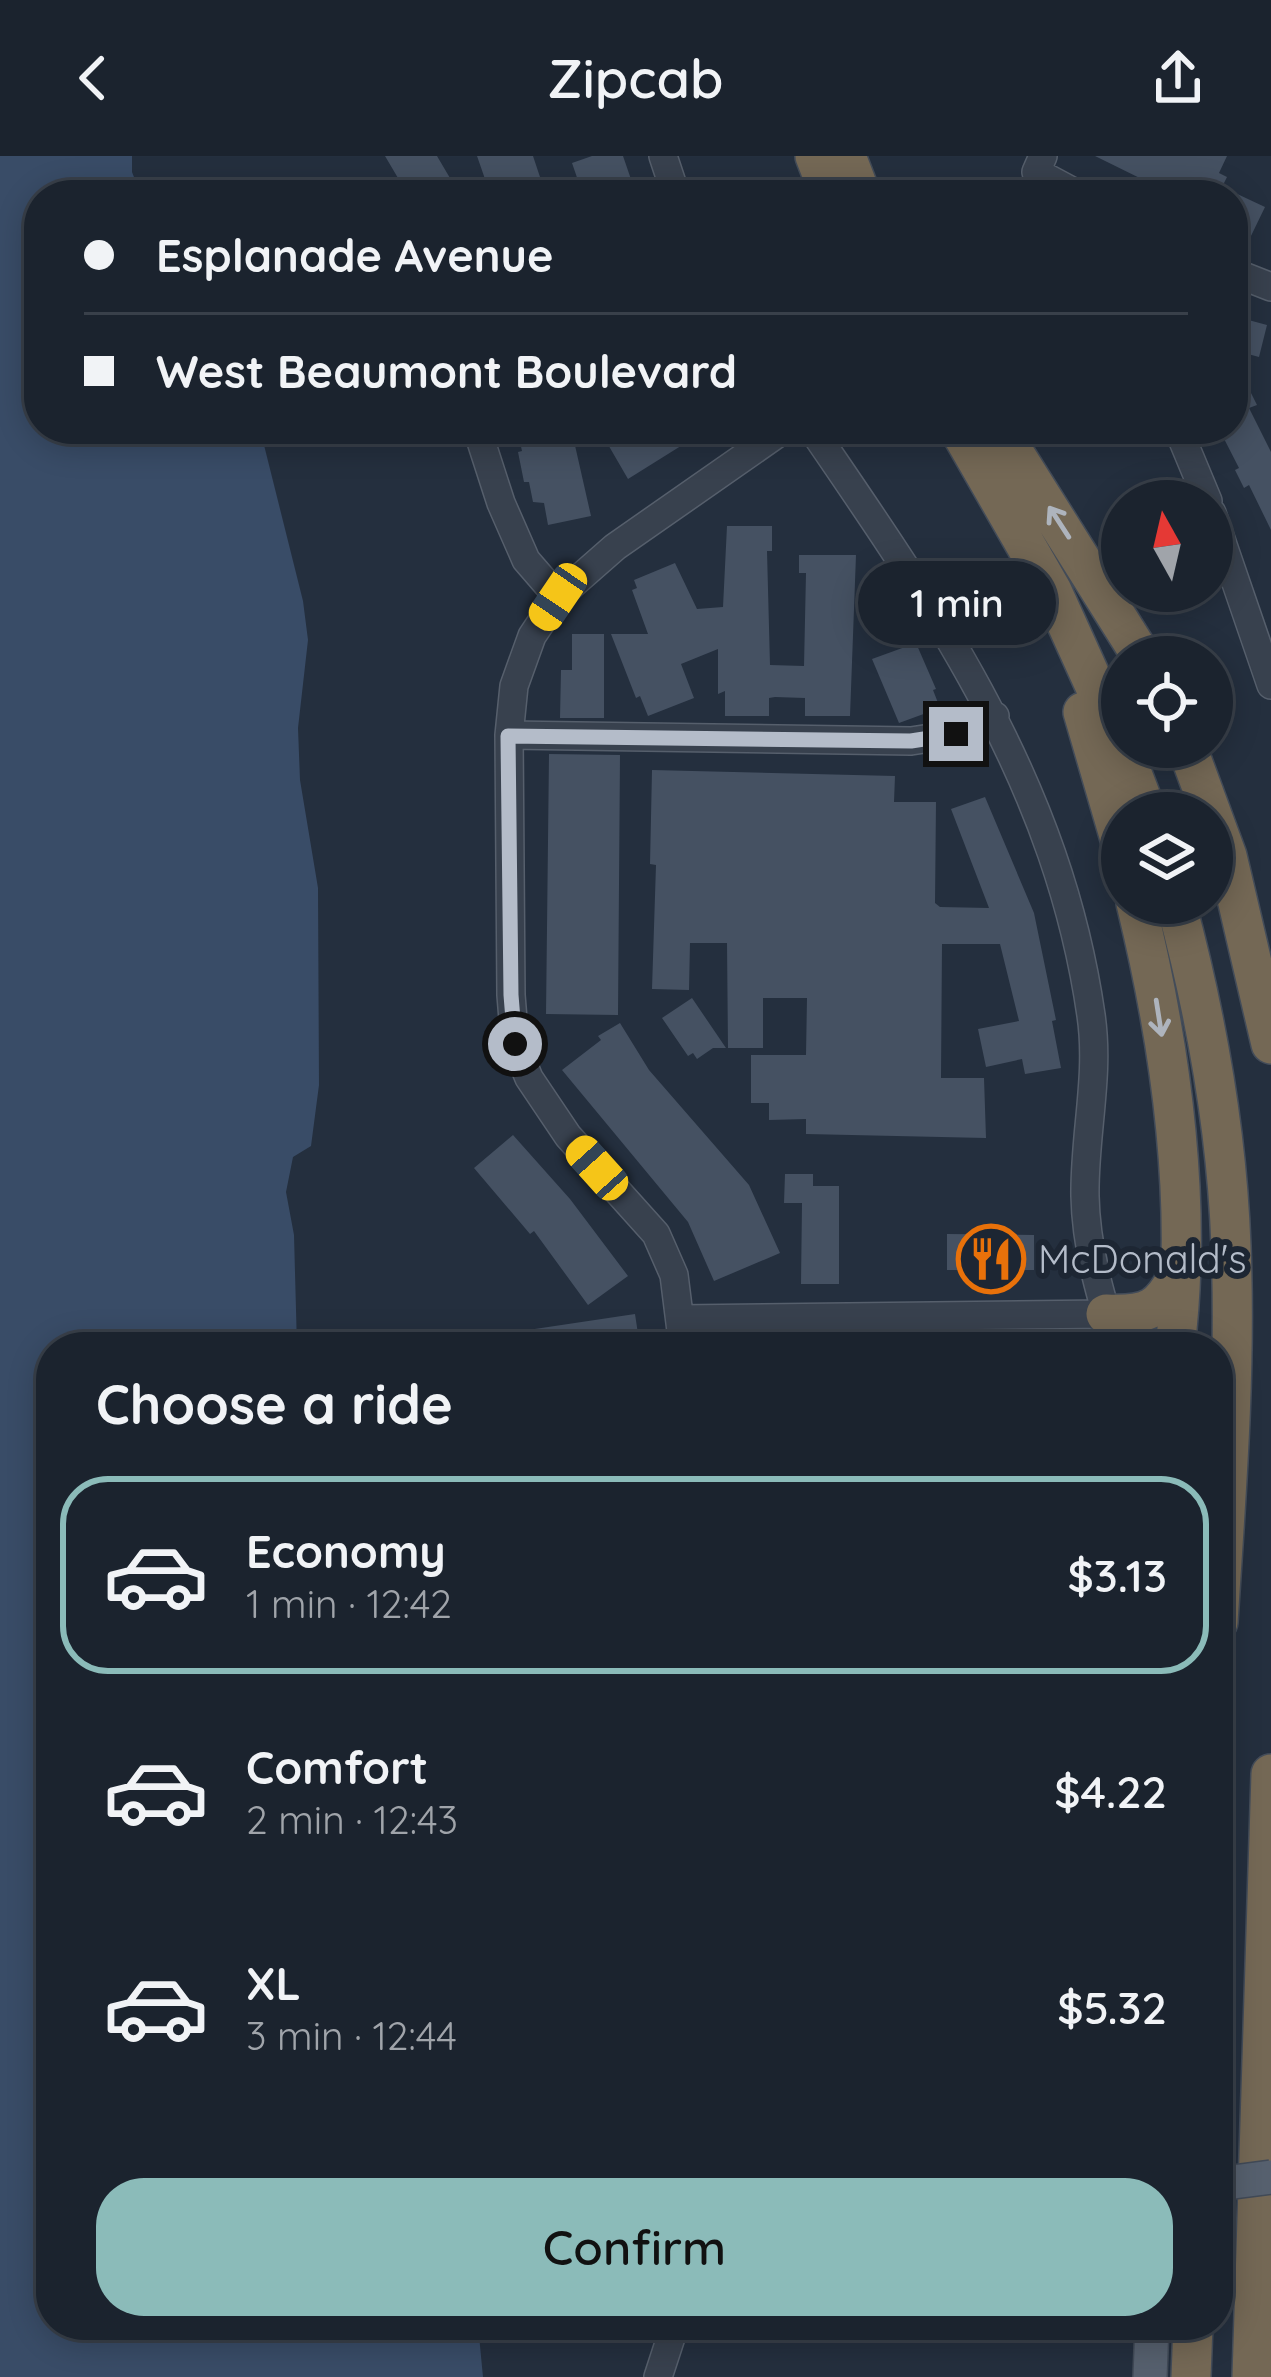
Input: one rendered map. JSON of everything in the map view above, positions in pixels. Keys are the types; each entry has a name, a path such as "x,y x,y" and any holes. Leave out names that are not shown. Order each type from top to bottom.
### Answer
{"highway":[{"path":"968,444 1071,628 1101,697"},
{"path":"1008,444 1129,636"},
{"path":"1010,515 1108,792"},
{"path":"1195,768 1238,897 1271,1044"},
{"path":"1200,768 1236,813 1271,914"},
{"path":"1140,924 1157,1003 1179,1166 1175,1332"},
{"path":"1181,924 1213,1072 1231,1240 1231,1332"},
{"path":"1111,1331 1166,1298 1180,1269"},
{"path":"1252,2377 1271,1774"},
{"path":"1191,2377 1192,2340"}],"main road":[{"path":"1233,2182 1271,2177"},
{"path":"1150,2377 1151,2340"}],"street":[{"path":"482,444 526,560 558,597"},
{"path":"681,1332 674,1275 656,1234 568,1136 529,1078 515,1044 508,736 514,686 532,636 558,597 615,547 763,444"},
{"path":"822,444 935,610 994,716 1043,833 1086,986 1094,1052 1084,1195 1093,1273 1111,1331 896,1332"},
{"path":"1184,444 1199,480"},
{"path":"1233,565 1266,647 1271,685"},
{"path":"508,736 911,741 956,734 994,716"},
{"path":"658,2377 670,2340"}],"water":[{"path":"0,156 132,156 135,180 24,180 24,444 264,444 303,601 308,640 298,728 300,780 318,888 319,1085 311,1146 293,1157 286,1192 294,1235 297,1332 36,1332 36,2340 479,2340 483,2377 0,2377"}],"building":[{"path":"385,156 437,156 451,180 399,180"},
{"path":"477,156 533,156 541,180 491,178 485,179"},
{"path":"592,156 623,156 631,180 578,180 572,163"},
{"path":"1095,156 1227,156 1219,173 1226,180 1144,180"},
{"path":"1248,199 1265,207 1248,237"},
{"path":"1248,320 1267,325 1259,357 1248,354"},
{"path":"1249,389 1257,405 1249,408 1271,452 1271,530 1249,485 1244,488 1235,470 1239,468 1227,444 1248,444"},
{"path":"520,444 575,444 591,516 548,525 544,503 533,502 529,482 524,482 518,452"},
{"path":"608,444 684,444 628,479"},
{"path":"727,526 772,526 772,551 767,551 770,665 804,666 806,573 799,573 799,555 856,555 850,716 805,716 805,698 775,697 769,698 769,716 725,716 725,691 718,694 718,649 681,664 694,698 648,716 640,696 636,698 611,634 648,634 632,590 637,588 634,580 675,563 697,609 723,607"},
{"path":"572,634 604,634 604,718 560,718 561,670 572,670"},
{"path":"916,643 940,708 899,723 872,659"},
{"path":"549,754 620,755 618,1015 546,1014"},
{"path":"652,770 895,776 894,802 936,802 935,903 940,907 989,908 951,809 985,797 1034,913 1061,1068 1025,1074 1022,1059 986,1067 978,1029 1019,1021 1000,944 942,944 941,1078 984,1078 986,1138 806,1134 806,1119 769,1120 769,1103 751,1103 751,1055 806,1055 807,998 763,998 763,1048 728,1048 727,943 690,943 689,990 652,989 656,865 650,864"},
{"path":"692,998 726,1048 713,1048 697,1059 693,1053 688,1056 662,1018"},
{"path":"620,1023 649,1070 749,1185 780,1253 714,1281 688,1222 562,1070 601,1040 598,1036"},
{"path":"513,1135 570,1199 628,1276 588,1305 534,1231 530,1234 474,1168"},
{"path":"785,1174 813,1174 813,1186 839,1186 839,1284 801,1284 802,1203 784,1203"},
{"path":"947,1234 1034,1235 1034,1270 947,1270"},
{"path":"635,1314 638,1332 515,1332"}],"place":[{"name":"McDonald's","path":"991,1259"}],"route":[{"path":"515,1044 508,736 911,741 956,734"}]}
